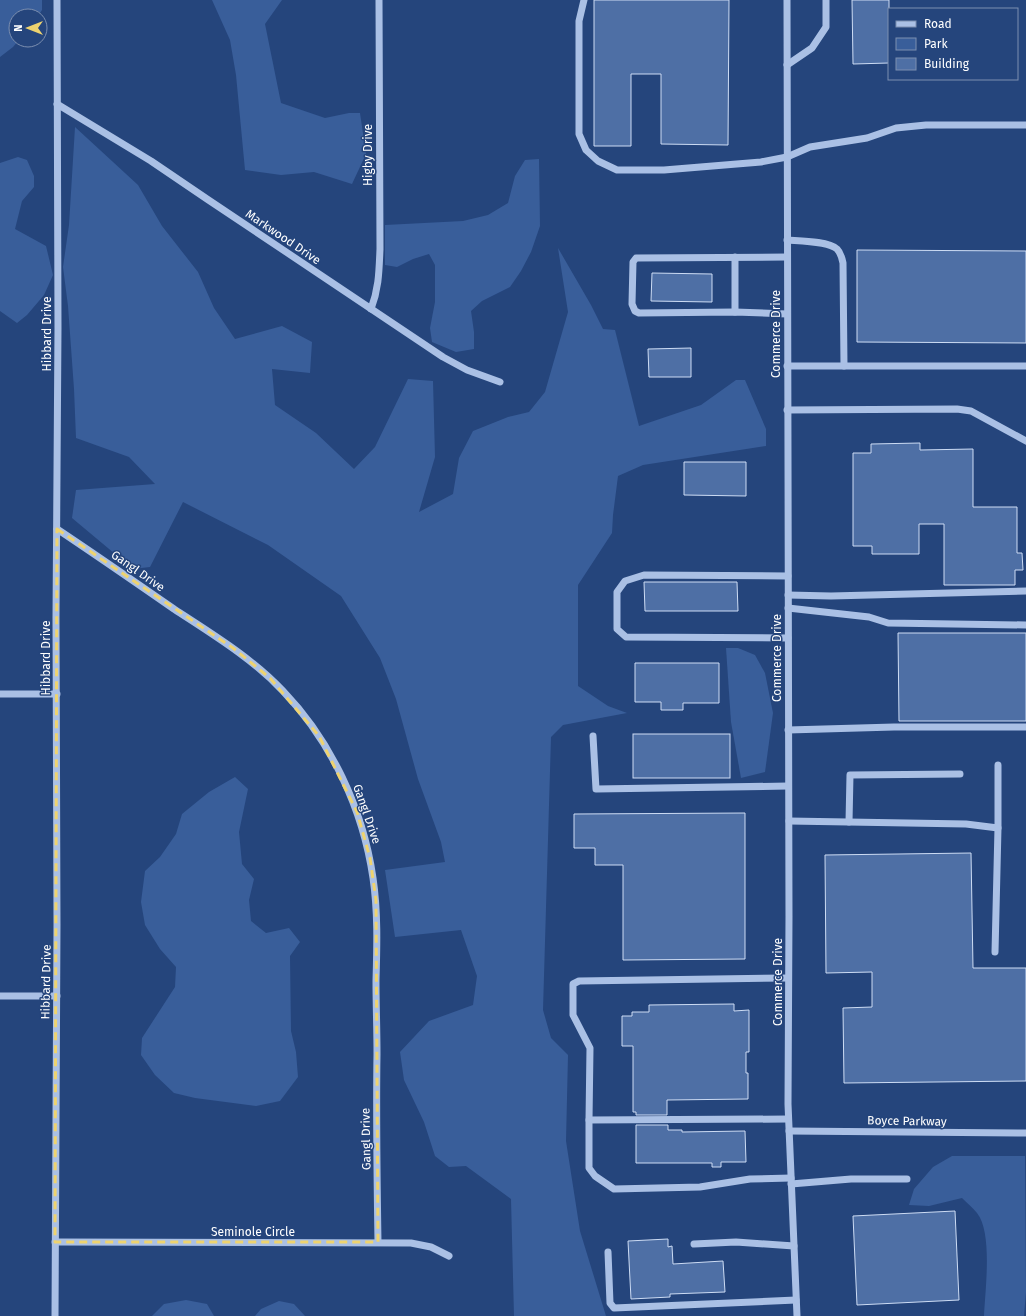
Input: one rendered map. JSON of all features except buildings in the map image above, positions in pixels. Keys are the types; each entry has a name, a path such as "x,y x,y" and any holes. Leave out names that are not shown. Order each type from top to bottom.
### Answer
{"street":[{"name":"Hibbard Drive","path":"55,1316 58,328 56,104 57,0"},
{"name":"Higby Drive","path":"371,309 378,285 380,249 379,0"},
{"path":"584,0 579,21 579,134 586,150 598,162 617,170 664,170 761,162 787,157 810,147 867,138 896,128 926,125 1026,125"},
{"name":"Commerce Drive","path":"787,0 789,821 788,1119 797,1316"},
{"path":"787,65 812,48 826,27 826,0"},
{"name":"Markwood Drive","path":"56,104 151,161 443,357 473,372 500,382"},
{"path":"787,240 829,245 836,248 840,254 843,263 844,366"},
{"path":"735,257 735,312"},
{"path":"787,257 636,258 633,262 632,304 635,311 639,313 735,312 787,314"},
{"path":"787,366 1026,366"},
{"path":"787,410 957,408 970,411 1026,441"},
{"name":"Gangl Drive","path":"57,529 233,648 270,678 284,691 319,736 346,787 357,812 366,841 376,900 376,1116 378,1242"},
{"path":"788,576 644,575 625,581 617,592 617,629 626,637 788,638"},
{"path":"788,595 838,596 1026,591"},
{"path":"788,608 869,617 888,623 1026,625"},
{"path":"0,694 57,694"},
{"path":"788,730 894,727 1026,727"},
{"path":"593,736 596,789 788,786"},
{"path":"995,952 998,765"},
{"path":"849,822 850,775 960,774"},
{"path":"789,821 966,824 998,828"},
{"path":"788,978 579,981 573,984 574,1015 590,1048 589,1168 594,1176 614,1189 700,1187 750,1179 791,1181 907,1179"},
{"path":"0,996 56,996"},
{"path":"589,1120 788,1119"},
{"name":"Boyce Parkway","path":"789,1130 1026,1133"},
{"name":"Seminole Circle","path":"55,1242 411,1243 431,1247 449,1256"},
{"path":"694,1244 736,1242 794,1246"},
{"path":"608,1252 610,1303 614,1308 796,1300"}],"highlighted area":[{"path":"57,529 233,648 270,678 319,736 357,812 370,858 376,900 378,1242 55,1242"}],"green space":[{"path":"0,0 42,0 42,8 8,8 8,48 12,48 0,57"},
{"path":"212,0 282,0 265,24 281,103 325,118 349,113 360,113 366,154 352,184 314,172 281,175 245,170 236,75 230,40"},
{"path":"75,127 138,185 162,226 198,272 214,308 235,339 282,326 312,342 310,373 272,369 275,405 316,433 354,469 375,447 408,379 433,381 435,457 419,512 453,494 459,458 473,431 508,417 529,412 545,392 568,312 558,248 603,329 615,330 639,426 701,405 736,380 745,380 766,429 766,446 643,465 618,476 612,533 578,585 578,686 608,706 627,713 563,725 551,737 543,1010 551,1038 568,1055 566,1141 580,1231 606,1316 514,1316 511,1199 466,1166 449,1167 435,1156 424,1122 404,1080 400,1052 429,1021 473,1005 477,976 461,930 395,937 385,870 445,862 441,842 418,779 396,699 380,658 341,596 268,545 183,502 150,567 133,569 72,518 76,490 155,484 129,457 76,438 68,306 63,267 69,225"},
{"path":"18,157 27,160 34,176 34,187 22,201 15,229 46,246 53,275 44,295 27,315 17,323 0,311 0,163"},
{"path":"539,159 540,226 531,252 521,271 510,287 482,301 471,311 474,332 474,349 456,352 432,342 430,328 435,302 435,265 429,254 413,259 397,267 385,265 385,225 463,221 488,215 508,203 515,176 525,160"},
{"path":"726,648 738,648 755,655 765,673 773,713 765,772 741,778 731,722"},
{"path":"235,777 248,789 239,832 242,864 254,879 249,900 251,921 266,933 289,928 300,942 290,956 291,1031 296,1052 298,1077 280,1101 256,1106 195,1098 174,1093 155,1075 141,1055 142,1038 175,987 176,967 160,949 145,925 141,902 145,871 160,857 176,834 182,814 209,792"},
{"path":"952,1156 1025,1156 1026,1292 1024,1316 984,1316 987,1263 985,1234 982,1222 977,1213 962,1198 929,1206 909,1205 914,1189 933,1167"},
{"path":"186,1300 207,1304 214,1316 152,1316 164,1304"},
{"path":"279,1301 294,1304 305,1316 255,1316 261,1309"}]}
